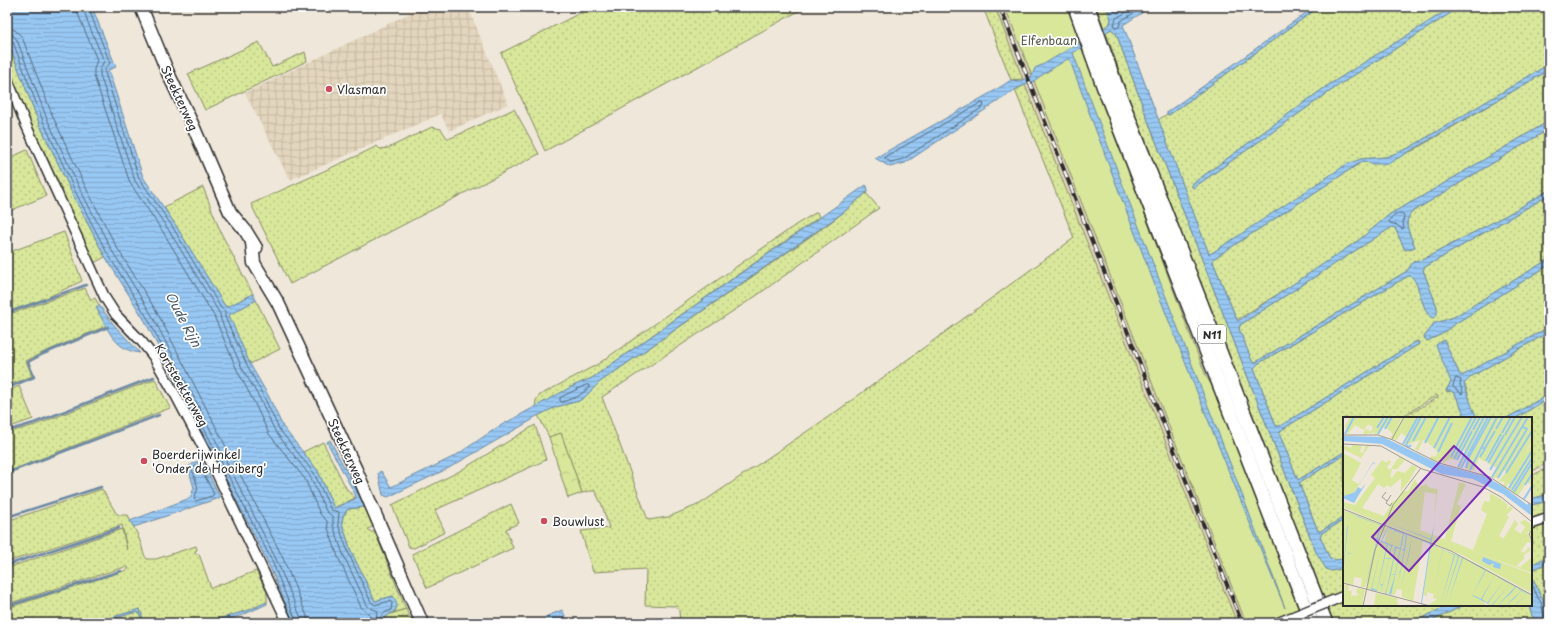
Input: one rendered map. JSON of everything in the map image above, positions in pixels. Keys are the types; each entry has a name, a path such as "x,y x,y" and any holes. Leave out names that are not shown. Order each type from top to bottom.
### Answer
{"highway":[{"name":"N11","path":"1075,7 1089,27"},
{"name":"N11","path":"1088,7 1089,27 1095,47 1198,332 1312,623"},
{"name":"N11","path":"1095,47 1206,319 1326,623"}],"main road":[{"name":"Steekterweg","path":"141,7 168,73 194,128 230,212 246,230 252,242 254,263 278,303 362,484 422,623"}],"street":[{"name":"Kortsteekterweg","path":"7,78 26,125 105,298 116,315 142,342 153,356 176,396 214,468 288,623"},
{"path":"1532,523 1549,518"},
{"path":"1276,623 1343,596"}],"shaded area":[{"path":"423,7 468,7 508,104 449,131 441,114 290,180 245,93"},
{"path":"995,7 1005,7 1032,76 1023,79"},
{"path":"1034,81 1246,623 1237,623 1025,85"}],"green space":[{"path":"592,7 806,7 545,151 501,53"},
{"path":"983,7 995,7 1023,79 1011,80"},
{"name":"Elfenbaan","path":"1005,7 1068,7 1206,376 1218,395 1306,623 1246,623"},
{"path":"1096,7 1107,7 1111,19 1110,24 1104,28"},
{"path":"1319,7 1452,7 1327,86 1192,184 1193,188 1342,83 1460,7 1549,7 1549,64 1409,148 1386,157 1361,159 1209,254 1158,120 1167,114 1169,115"},
{"path":"1111,29 1116,33 1150,126 1316,552 1331,571 1343,568 1343,593 1324,600 1132,108 1106,32"},
{"path":"7,39 39,123 73,195 105,257 92,264 7,70"},
{"path":"259,42 272,67 305,52 307,61 205,110 188,74"},
{"path":"1549,70 1549,121 1390,214 1359,240 1237,320 1213,259 1363,161 1372,164 1412,151"},
{"path":"1025,85 1237,623 680,623 677,606 645,605 646,569 593,572 581,531 609,528 602,505 595,491 582,493 561,434 549,437 538,415 556,407 578,401 585,397 600,382 827,225 866,193 879,208 756,296 602,397 648,520 668,517 700,504 837,411 1074,238 1015,90"},
{"path":"514,109 539,154 290,284 251,204 377,146 380,149 388,148 432,127 441,129 447,138 451,138"},
{"path":"1549,129 1549,190 1514,211 1422,260 1413,262 1407,271 1256,362 1252,362 1239,329 1240,325 1392,227 1395,228 1405,250 1415,247 1407,224 1409,216 1412,212"},
{"path":"27,150 46,196 7,212 7,159"},
{"path":"203,187 221,233 253,294 227,307 164,207"},
{"path":"1549,195 1549,259 1454,317 1433,324 1424,337 1427,341 1442,334 1453,325 1549,265 1549,327 1462,376 1460,375 1444,340 1451,382 1446,390 1447,392 1451,391 1455,394 1466,417 1405,417 1438,397 1437,395 1402,417 1343,417 1343,453 1298,480 1279,433 1283,429 1419,344 1419,342 1417,341 1280,426 1276,426 1254,368 1259,363 1408,276 1415,279 1426,311 1437,307 1423,270 1425,267"},
{"path":"817,212 819,217 811,223 592,378 573,386 535,408 536,400 540,395 598,364 797,224"},
{"path":"64,232 82,281 44,299 7,312 7,253"},
{"path":"85,288 91,300 95,298 99,305 96,307 106,326 26,361 32,376 7,386 7,315"},
{"path":"256,300 280,349 250,364 228,315"},
{"path":"1549,332 1549,394 1509,417 1476,417 1471,406 1464,384 1472,376"},
{"path":"155,379 170,408 7,472 7,433 35,425"},
{"path":"19,386 33,419 7,428 7,391"},
{"path":"1549,398 1549,462 1532,471 1532,417 1518,417"},
{"path":"535,425 546,460 435,510 445,532 414,548 409,547 392,505 458,472"},
{"path":"561,433 582,493 568,498 549,437"},
{"path":"323,442 346,488 355,498 334,508 318,471 303,452"},
{"path":"1343,456 1343,518 1321,531 1318,531 1299,483"},
{"path":"1549,467 1549,494 1532,499 1532,476"},
{"path":"102,489 116,513 119,515 128,515 147,559 156,559 196,546 196,554 199,554 211,588 256,571 267,592 267,602 249,610 206,623 147,623 143,620 140,609 93,623 7,623 7,608 127,570 129,568 125,567 7,604 7,568 122,529 127,550 122,525 7,562 7,521"},
{"path":"1549,501 1549,514 1532,519 1532,505"},
{"path":"511,504 519,523 506,529 513,548 427,588 412,554"},
{"path":"365,507 374,526 368,529 371,532 375,532 406,609 393,613 396,610 393,596 375,601 351,551 342,523 343,516 348,509"},
{"path":"1343,521 1343,559 1330,559 1320,536 1322,533"},
{"path":"1549,523 1549,556 1532,564 1532,529 1534,526"},
{"path":"1549,562 1549,620 1544,601 1532,576 1533,570"},
{"path":"1343,601 1343,606 1446,606 1413,623 1333,623 1327,608"},
{"path":"1462,606 1529,606 1532,616 1538,623 1428,623"},
{"path":"406,609 412,623 388,623 385,618 388,615"},
{"path":"136,612 139,613 143,623 99,623"}],"water":[{"name":"Oude Rijn","path":"7,7 92,7 116,67 108,70 143,177 175,224 225,306 227,307 253,294 256,300 229,315 250,364 268,395 283,427 318,471 334,508 355,499 356,496 327,442 330,440 365,507 348,509 343,516 342,523 351,551 375,601 393,596 396,601 396,609 385,618 388,623 294,623 268,563 223,473 145,321 103,253 73,195 39,123 7,39"},
{"path":"1107,7 1115,7 1118,13 1127,7 1151,7 1123,25 1209,254 1347,164 1361,159 1386,157 1409,148 1549,64 1549,70 1388,164 1372,164 1363,161 1213,259 1238,321 1359,240 1390,214 1549,121 1549,129 1412,212 1409,216 1407,224 1415,247 1405,250 1395,228 1392,227 1240,325 1239,329 1252,361 1256,362 1407,271 1413,262 1422,260 1514,211 1549,190 1549,195 1425,267 1423,270 1437,307 1437,315 1433,318 1429,316 1426,311 1414,280 1411,276 1408,276 1259,363 1254,368 1276,426 1280,426 1417,341 1419,344 1283,429 1279,433 1298,480 1343,453 1343,456 1299,483 1318,531 1321,531 1343,518 1343,521 1322,533 1320,536 1330,559 1343,559 1343,568 1331,571 1326,569 1316,552 1150,126 1116,33 1111,29 1073,53 1285,608 1174,334 1069,58 1034,81 1018,88 905,163 890,167 875,158 1011,80 1020,81 1032,76 1035,68 1110,24 1111,19"},
{"path":"1314,7 1319,7 1169,115 1167,114 1167,112"},
{"path":"1452,7 1460,7 1342,83 1193,188 1192,187 1192,184 1327,86"},
{"path":"866,185 868,191 844,212 600,382 579,401 556,407 533,418 532,420 447,469 388,497 383,495 378,473 381,471 391,487 455,456 498,427 573,386 592,378"},
{"path":"1549,259 1549,265 1453,325 1442,334 1427,341 1424,337 1433,324 1454,317"},
{"path":"99,305 114,325 140,353 124,348 112,337 96,307"},
{"path":"1549,327 1549,332 1472,376 1464,384 1476,417 1466,417 1455,394 1451,391 1446,391 1451,382 1436,345 1444,340 1460,375 1462,376"},
{"path":"1549,394 1549,398 1518,417 1509,417"},
{"path":"201,459 220,497 134,527 130,521 190,498 194,488 188,467"},
{"path":"1549,494 1549,501 1532,505 1532,499"},
{"path":"1549,556 1549,562 1533,570 1532,572 1532,564"},
{"path":"1532,576 1548,613 1549,623 1538,623 1532,616 1529,606 1532,606"},
{"path":"267,602 267,604 237,617 214,623 206,623 249,610"},
{"path":"1446,606 1462,606 1428,623 1413,623"},
{"path":"140,609 143,620 147,623 143,623 139,613 136,612 99,623 93,623"},
{"path":"562,610 569,623 548,623 545,617"}],"waterway":[{"path":"7,313 86,285"},
{"path":"7,388 34,377 28,362 43,354 108,327"},
{"path":"7,431 34,423 154,377"},
{"path":"7,473 159,415"},
{"path":"7,517 101,487"},
{"path":"7,565 119,528"},
{"path":"7,606 121,571"}],"railway":[{"path":"1000,7 1242,623"}],"place":[{"name":"Vlasman","path":"329,89"},
{"name":"Boerderijwinkel 'Onder de Hooiberg'","path":"144,461"},
{"name":"Bouwlust","path":"544,521"}]}
